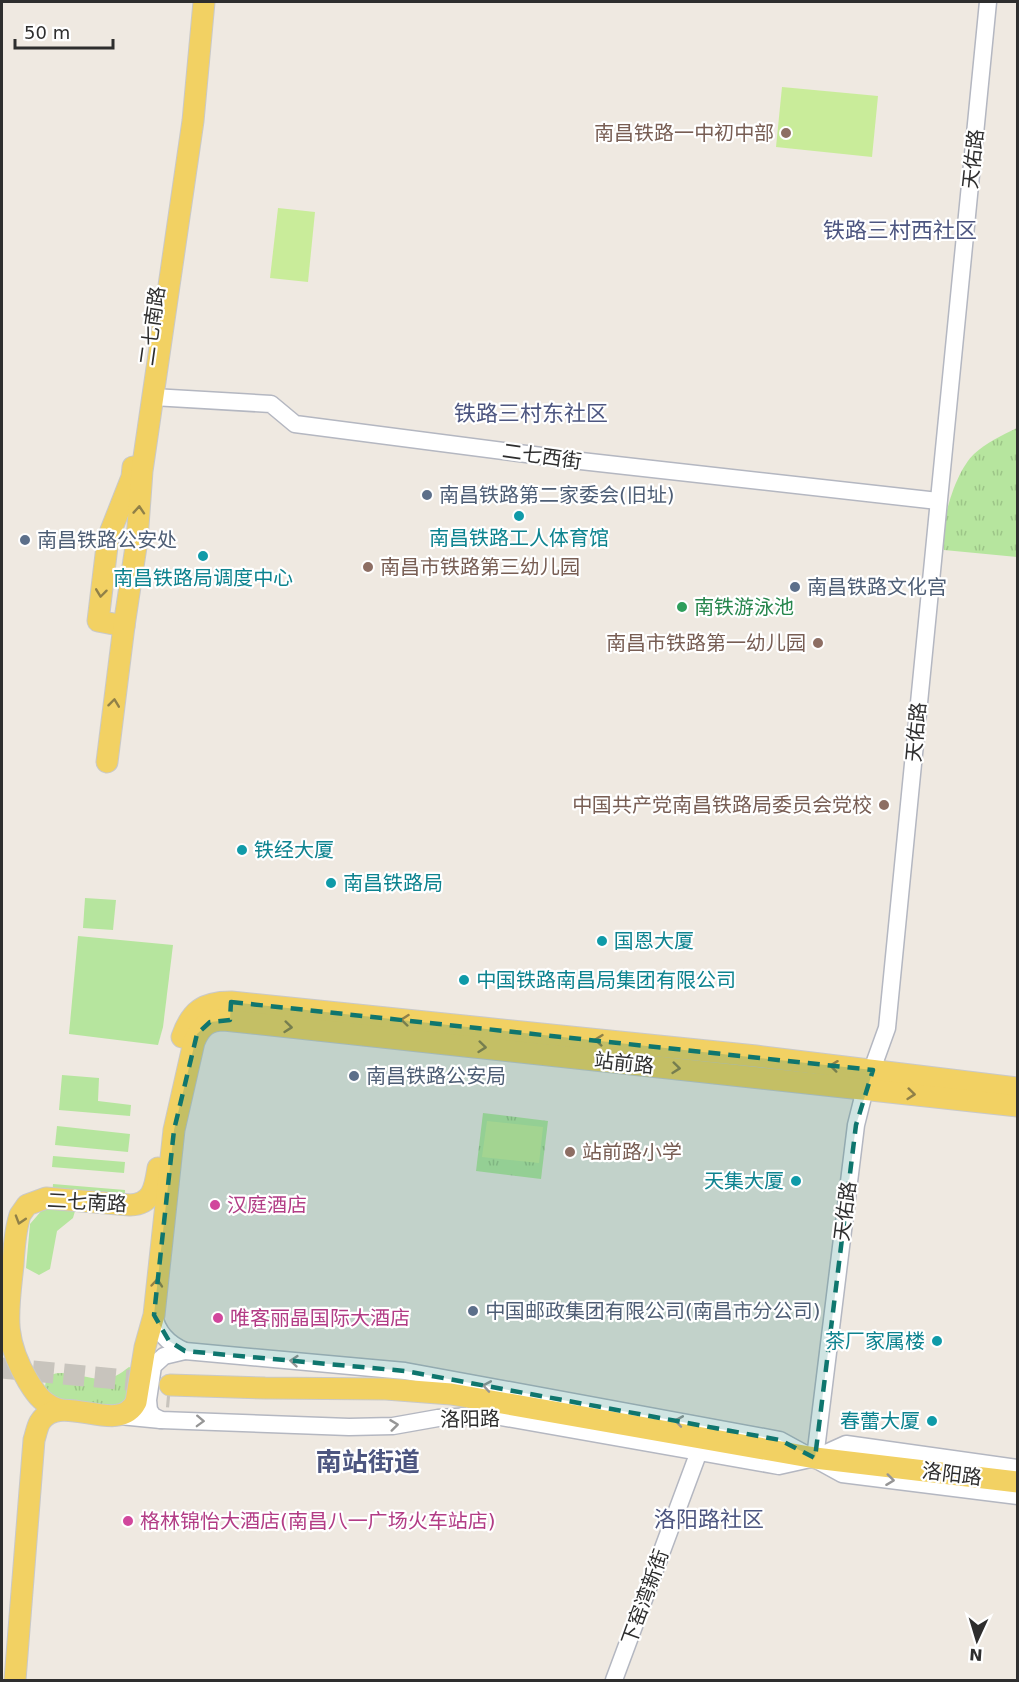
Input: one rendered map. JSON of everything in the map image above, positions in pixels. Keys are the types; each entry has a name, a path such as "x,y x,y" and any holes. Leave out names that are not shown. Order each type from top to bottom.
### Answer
{"main road":[{"name":"二七南路","path":"124,626 98,621 108,538 132,477 179,130 190,2"},
{"name":"二七南路","path":"107,762 137,540 142,471 194,121 204,2"},
{"name":"二七南路","path":"61,1410 44,1402 31,1385 16,1359 8,1330 8,1309 20,1215 27,1205 46,1198 130,1205 147,1201 155,1186 168,1100 185,1029 195,1014 206,1005 230,1011"},
{"name":"站前路","path":"230,1011 869,1079 1017,1088"},
{"path":"15,1680 34,1440 38,1427 49,1413 61,1410 120,1416 131,1410 136,1402 145,1347 154,1315 174,1130 194,1042 204,1025 230,1011"},
{"name":"站前路","path":"869,1079 1017,1106"},
{"path":"3,1680 31,1385"},
{"name":"洛阳路","path":"815,1458 779,1460 700,1449 493,1409 170,1391 386,1389 451,1394 815,1458 1017,1482"}],"street":[{"name":"天佑路","path":"815,1458 856,1125 887,1028 988,2"},
{"name":"二七西街","path":"153,397 271,404 295,424 572,460 938,501"},
{"path":"154,1315 157,1327 163,1336 185,1351"},
{"path":"160,1420 153,1416 148,1405 153,1366 164,1356 185,1351"},
{"name":"洛阳路","path":"185,1351 405,1371 780,1440 815,1458"},
{"name":"洛阳路","path":"120,1416 160,1420 360,1427 393,1426 438,1418 490,1415 700,1449"},
{"path":"815,1458 846,1444 1017,1467"},
{"name":"下窑湾新街","path":"614,1680 700,1449"},
{"path":"815,1458 842,1474 1017,1496"}],"highlighted area":[{"path":"231,1002 873,1070 856,1125 815,1458 780,1440 405,1371 185,1351 169,1341 154,1315 174,1130 197,1034 210,1022 230,1020"}],"green space":[{"path":"782,87 878,96 872,157 776,147"},
{"path":"278,208 315,212 308,282 270,278"},
{"path":"1017,428 1017,557 944,550 946,513 955,486 967,462 984,446"},
{"path":"85,898 116,900 113,930 83,928"},
{"path":"78,936 173,945 163,1027 158,1045 69,1034"},
{"path":"62,1075 99,1078 98,1101 131,1105 130,1116 59,1110"},
{"path":"483,1113 548,1121 541,1179 476,1171"},
{"path":"487,1121 543,1127 539,1163 482,1157"},
{"path":"57,1126 130,1134 128,1152 55,1145"},
{"path":"53,1156 125,1162 124,1173 52,1167"},
{"path":"53,1184 125,1190 125,1201 52,1195"},
{"path":"43,1209 75,1211 73,1218 57,1231 50,1269 39,1275 26,1268 30,1224"},
{"path":"129,1367 136,1370 135,1395 118,1405 101,1407 81,1405 46,1395 45,1384 49,1377 55,1374 107,1379"}],"tunnel":[{"path":"2,1368 158,1383"},
{"path":"136,1394 170,1397"}],"place":[{"name":"南昌铁路一中初中部","path":"786,133"},
{"name":"南昌铁路第二家委会(旧址)","path":"427,495"},
{"name":"南昌铁路工人体育馆","path":"519,516"},
{"name":"南昌铁路公安处","path":"25,540"},
{"name":"南昌铁路局调度中心","path":"203,556"},
{"name":"南昌市铁路第三幼儿园","path":"368,567"},
{"name":"南昌铁路文化宫","path":"795,587"},
{"name":"南铁游泳池","path":"682,607"},
{"name":"南昌市铁路第一幼儿园","path":"818,643"},
{"name":"中国共产党南昌铁路局委员会党校","path":"884,805"},
{"name":"铁经大厦","path":"242,850"},
{"name":"南昌铁路局","path":"331,883"},
{"name":"国恩大厦","path":"602,941"},
{"name":"中国铁路南昌局集团有限公司","path":"464,980"},
{"name":"南昌铁路公安局","path":"354,1076"},
{"name":"站前路小学","path":"570,1152"},
{"name":"天集大厦","path":"796,1181"},
{"name":"汉庭酒店","path":"215,1205"},
{"name":"中国邮政集团有限公司(南昌市分公司)","path":"473,1311"},
{"name":"唯客丽晶国际大酒店","path":"218,1318"},
{"name":"茶厂家属楼","path":"937,1341"},
{"name":"春蕾大厦","path":"932,1421"},
{"name":"格林锦怡大酒店(南昌八一广场火车站店)","path":"128,1521"}],"district":[{"name":"铁路三村西社区","path":"900,230"},
{"name":"铁路三村东社区","path":"531,413"},
{"name":"南站街道","path":"368,1462"},
{"name":"洛阳路社区","path":"709,1519"}]}
